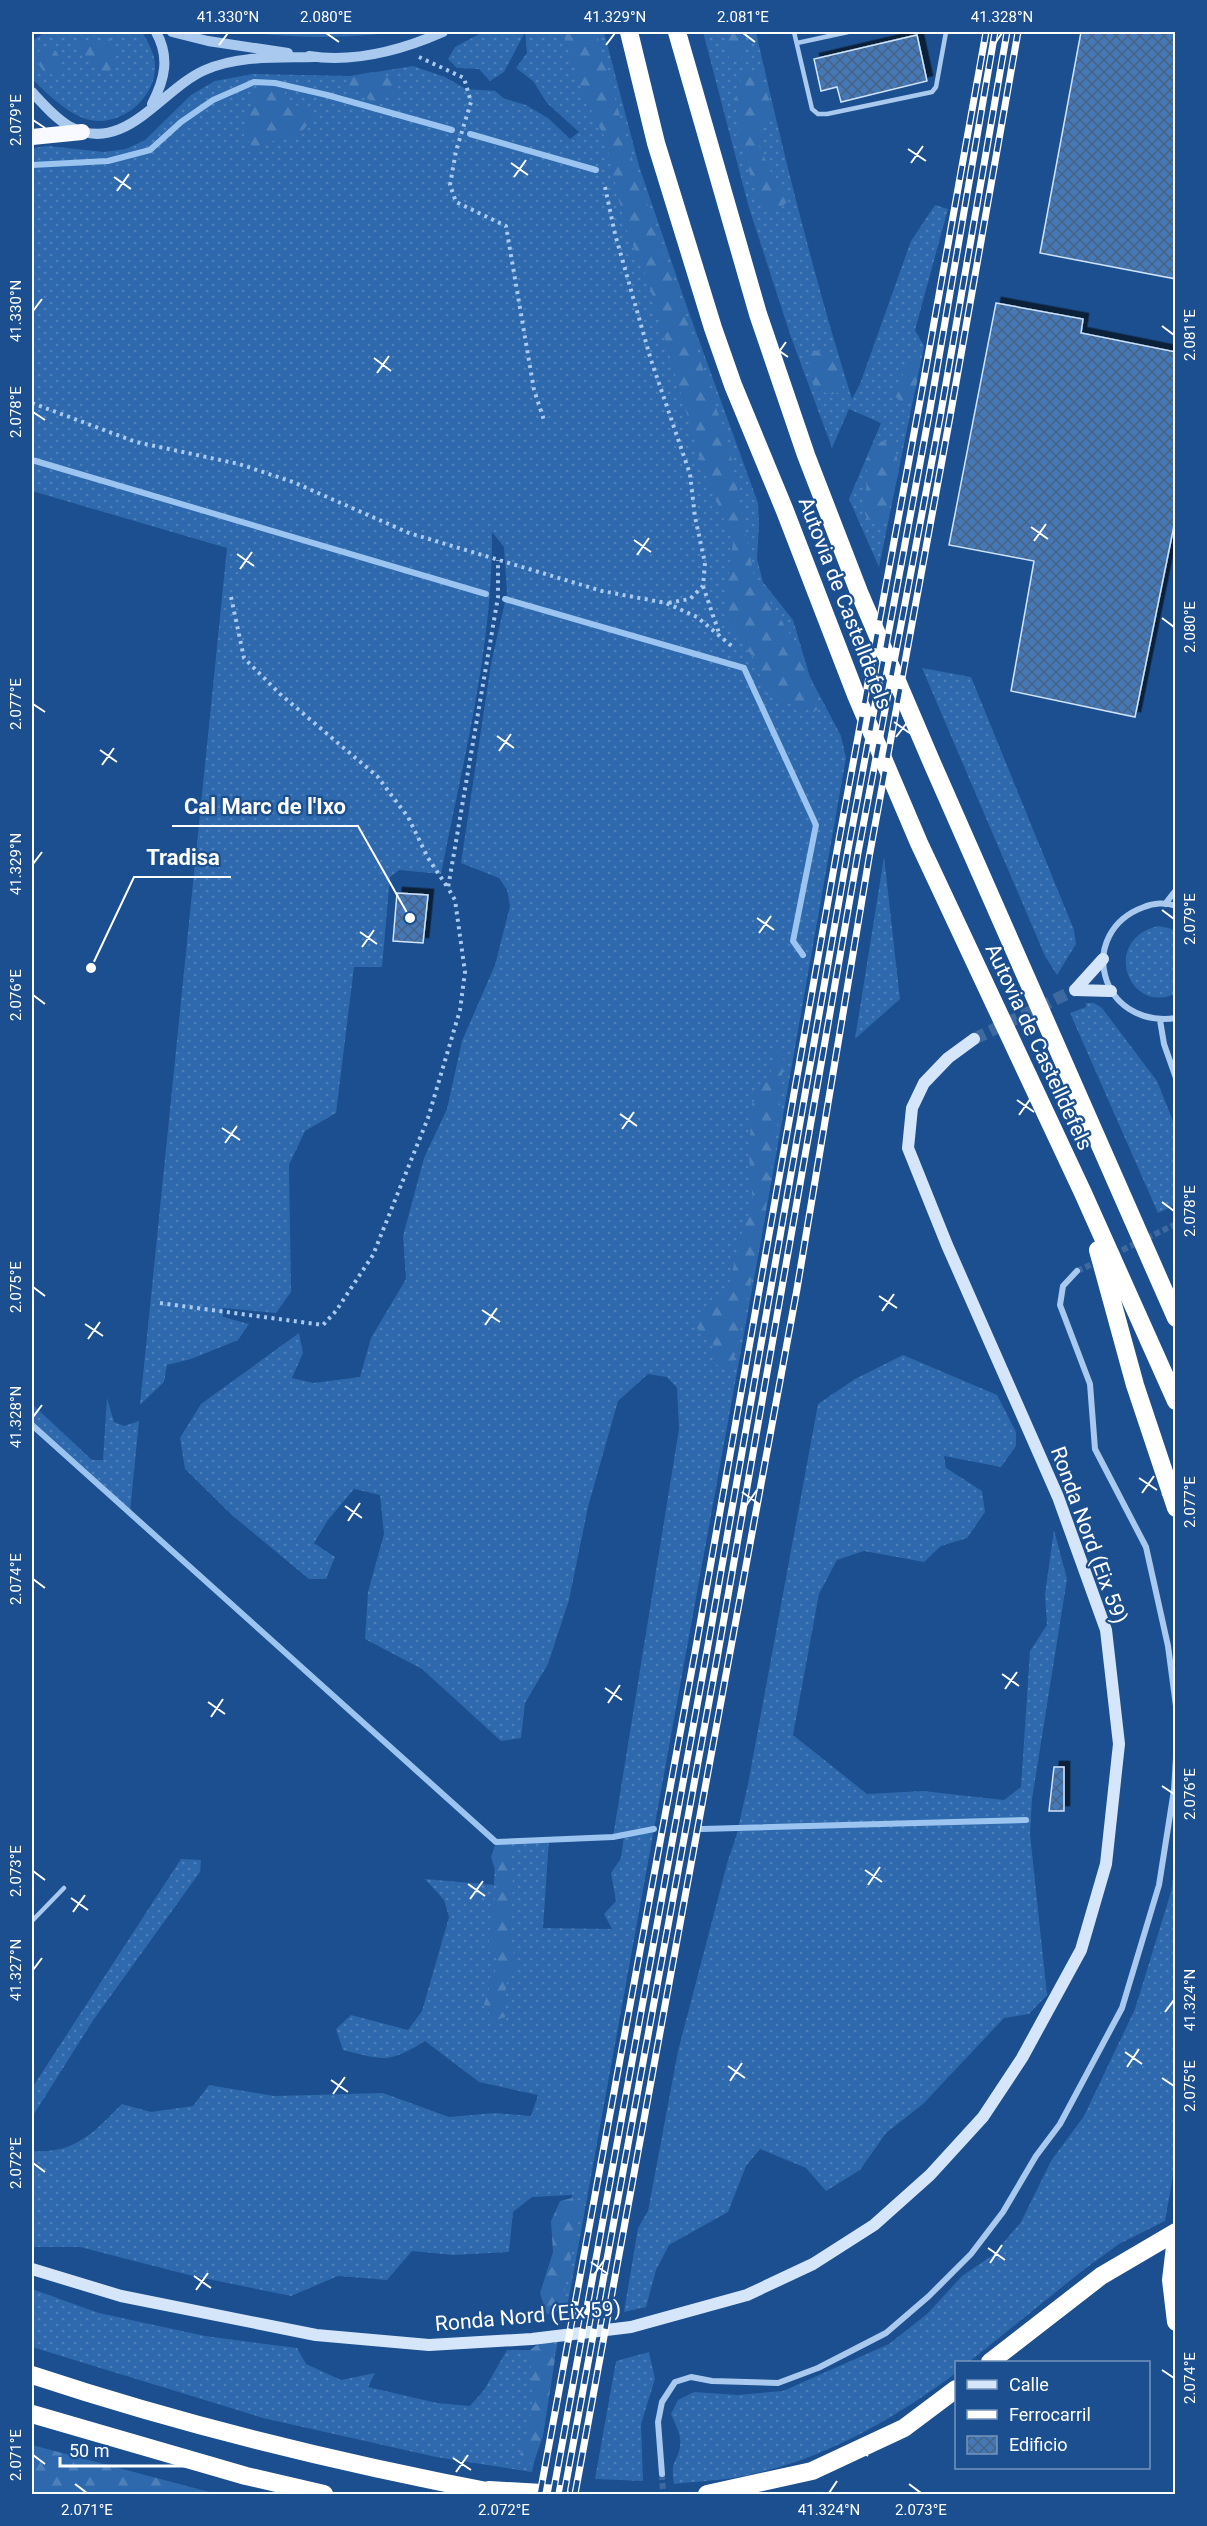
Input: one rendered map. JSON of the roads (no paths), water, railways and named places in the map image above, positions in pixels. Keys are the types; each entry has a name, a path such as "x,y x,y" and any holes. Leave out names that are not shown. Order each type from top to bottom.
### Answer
{"highway":[{"name":"Autovia de Castelldefels","path":"629,32 657,143 713,328 733,385 785,511 856,695 919,843 1083,1193 1176,1401"},
{"name":"Autovia de Castelldefels","path":"677,32 762,324 806,455 859,592 1176,1318"},
{"path":"32,137 82,132"},
{"path":"1083,1193 1136,1385 1176,1508"},
{"path":"991,2361 1101,2276 1176,2232"},
{"path":"1176,2238 1171,2280 1176,2322"},
{"path":"32,2375 204,2428 310,2455 502,2494"},
{"path":"707,2494 774,2481 822,2466 904,2428 955,2390"},
{"path":"32,2414 246,2476 324,2494"},
{"path":"470,2488 561,2494"}],"main road":[{"path":"1103,959 1075,990 1111,991"},
{"name":"Ronda Nord (Eix 59)","path":"32,2269 121,2296 316,2335 429,2345 532,2339 631,2326 747,2295 813,2264 873,2225 930,2175 983,2117 1022,2058 1080,1950 1106,1864 1119,1744 1106,1630 1058,1497 947,1245 908,1148 912,1108 924,1083 948,1058 974,1039"}],"street":[{"path":"150,110 164,81 163,48 156,32"},
{"path":"172,32 208,41 315,57"},
{"path":"32,92 68,125 82,132 103,134 121,129 204,70 253,59 357,57 399,48 443,32"},
{"path":"1165,904 1176,890"},
{"path":"1176,906 1151,904 1133,911 1117,923 1107,940 1103,959 1104,975 1111,991 1120,1003 1146,1018 1160,1020 1176,1018"},
{"path":"1160,1020 1164,1044 1176,1078"},
{"path":"1077,1271 1063,1286 1060,1305 1090,1384 1095,1449 1146,1547 1168,1646 1176,1706"},
{"path":"662,2474 658,2422 662,2402 675,2382 691,2377 712,2381 778,2383 818,2368 886,2333 929,2296 971,2254 1003,2212 1036,2156 1060,2124 1122,2008 1159,1885 1174,1790 1176,1758"}],"lane":[{"path":"794,32 812,109 818,114 932,92 936,87 946,32"},
{"path":"797,43 848,32"},
{"path":"32,1922 64,1888"}],"waterway":[{"path":"32,165 108,161 150,150 181,122 213,100 254,82 275,83 327,95 452,130"},
{"path":"470,134 596,170"},
{"path":"32,460 486,594"},
{"path":"505,599 744,668 816,825 793,941 803,955"},
{"path":"32,1425 496,1842 613,1837 654,1829"},
{"path":"702,1829 1026,1820"}],"tunnel":[{"path":"974,1039 1075,990"},
{"path":"1114,1254 1176,1224"},
{"path":"1077,1271 1099,1261"},
{"path":"662,2474 663,2494"}],"railway":[{"path":"540,2494 696,1647 838,845 986,32"},
{"path":"553,2494 707,1651 848,850 929,415 995,32"},
{"path":"564,2494 718,1653 858,853 940,418 1007,32"},
{"path":"575,2494 797,1289 869,858 1018,32"}],"place":[{"name":"Cal Marc de l'Ixo","path":"410,918"},
{"name":"Tradisa","path":"91,968"}]}
